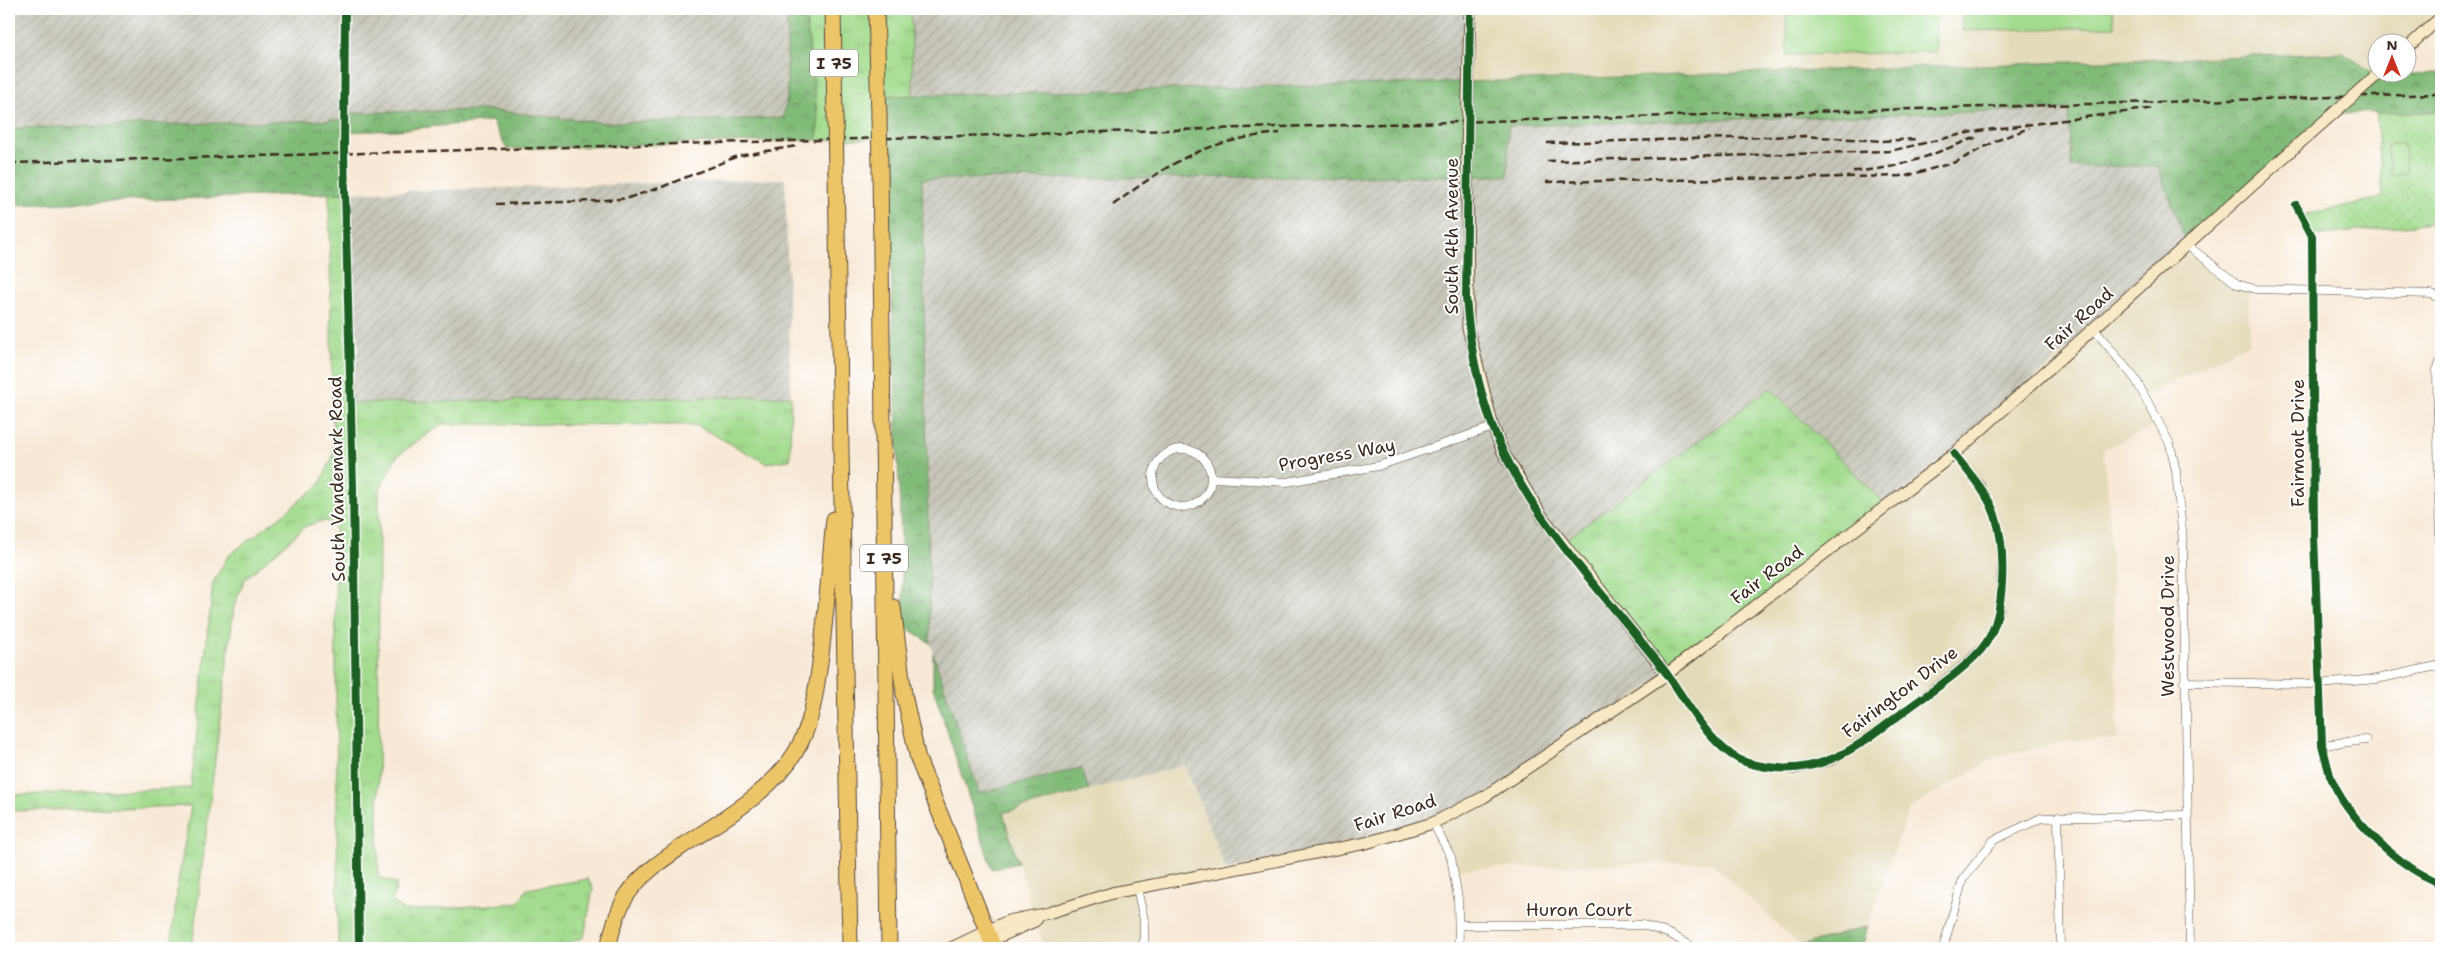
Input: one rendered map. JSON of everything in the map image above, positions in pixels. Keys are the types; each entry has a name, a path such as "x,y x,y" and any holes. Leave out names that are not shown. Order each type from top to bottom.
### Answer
{"highway":[{"name":"I 75","path":"833,9 850,948"},
{"name":"I 75","path":"876,9 880,167 889,948"},
{"path":"608,948 613,924 626,896 637,882 663,859 732,813 776,776 800,745 812,713 824,638 835,504 840,390"},
{"path":"883,428 894,610 904,694 918,759 991,940"}],"main road":[{"name":"South 4th Avenue","path":"1470,9 1467,159 1468,328 1493,428 1503,452 1543,518 1667,674"},
{"path":"2418,38 2441,17"},
{"name":"Fair Road","path":"974,948 1067,907 1136,888 1366,843 1433,822 1484,797 1667,674 1954,454 2369,82"},
{"name":"Fair Road","path":"951,948 991,940"}],"street":[{"name":"South Vandemark Road","path":"345,9 344,153 353,487 359,948"},
{"name":"Fairmont Drive","path":"2296,204 2312,236 2314,536 2318,684 2322,745 2331,776 2355,815 2395,857 2430,879 2441,883"},
{"path":"2187,244 2237,284 2255,289 2432,294 2441,299"},
{"name":"Westwood Drive","path":"2094,329 2136,380 2170,444 2176,471 2183,541 2186,815 2190,948"},
{"path":"2441,360 2437,370 2441,618"},
{"name":"Progress Way","path":"1212,478 1287,482 1378,466 1493,428"},
{"path":"1180,448 1198,453 1210,468 1212,478 1209,489 1203,498 1195,504 1184,507 1173,506 1158,495 1153,477 1154,468 1160,458 1180,448"},
{"name":"Fairington Drive","path":"1667,674 1708,733 1725,750 1740,760 1755,765 1794,770 1832,761 1888,724 1972,657 1987,642 2000,610 2002,545 1994,514 1980,486 1954,454"},
{"path":"2184,682 2318,684 2377,678 2441,665"},
{"path":"2322,745 2366,740"},
{"path":"1942,948 1963,879 1994,840 2041,818 2186,815"},
{"path":"2058,817 2062,948"},
{"path":"1433,822 1451,857 1458,898 1459,948"},
{"path":"1136,888 1144,920 1144,948"},
{"name":"Huron Court","path":"1459,925 1643,925 1670,934 1694,948"}],"shaded area":[{"path":"9,9 787,9 787,100 783,118 606,123 488,110 345,120 9,127"},
{"path":"911,9 1470,9 1468,82 913,97"},
{"path":"1470,9 2441,9 2441,17 2418,34 2418,32 2368,32 2368,69 2342,53 1468,82"},
{"path":"2068,109 2071,167 2158,166 2187,245 1887,506 1770,388 1667,674 1484,797 1433,823 1226,870 1185,765 1089,790 1081,768 979,793 930,643 922,179 1508,176 1508,126"},
{"path":"785,179 791,396 351,403 345,193"},
{"path":"2187,245 2237,284 2249,287 2249,343 2145,396 2159,424 2103,449 2109,503 2118,739 2075,740 1995,757 1909,809 1868,926 1800,946 1711,862 1453,869 1433,823"},
{"path":"1185,765 1226,870 1137,888 1144,948 1044,948 1003,813"}],"green space":[{"path":"787,9 805,9 818,123 817,140 507,149 492,121 397,130 345,132 345,193 9,205 9,128 344,120 345,113 488,110 606,123 783,118 787,100"},
{"path":"805,9 911,9 913,97 885,96 887,138 817,140 818,123"},
{"path":"1786,9 1935,9 1936,52 1787,55"},
{"path":"1962,9 2113,9 2114,27 1962,31"},
{"path":"2343,53 2368,69 2368,82 2418,82 2418,74 2441,73 2441,112 2334,113 2187,245 2158,166 2071,167 2068,109 1508,126 1508,176 922,179 930,643 904,626 885,96 1468,82"},
{"path":"2441,112 2441,222 2312,236 2302,216 2383,197 2376,113"},
{"path":"2403,143 2407,173 2391,176 2387,145"},
{"path":"345,193 351,403 791,396 790,460 766,463 696,425 442,424 397,456 379,491 378,877 397,884 392,900 403,911 518,903 527,889 588,879 593,889 584,937 557,948 338,948 335,528 332,521 306,526 245,579 234,606 192,948 171,948 178,882 191,806 9,811 9,793 14,795 191,788 213,583 228,556 320,484 333,456 329,194"},
{"path":"1770,388 1887,506 1667,674 1561,543"},
{"path":"933,653 979,793 1081,768 1089,790 1003,813 1018,863 992,869 933,687"},
{"path":"1868,926 1862,948 1800,948 1800,946"}],"railway":[{"path":"9,163 2441,94"},
{"path":"1547,161 1890,151 1972,132 2155,108"},
{"path":"1546,182 1906,176 1956,162 1998,140 2029,128"},
{"path":"1113,205 1154,176 1190,155 1230,141 1280,133"},
{"path":"1547,143 1804,136 1881,141 1918,139"},
{"path":"1853,171 1887,168 1902,164 1932,155 1977,137"},
{"path":"496,204 597,201 628,198 662,187 738,156 796,146"}],"cycle path":[{"path":"345,9 344,153 353,487 359,948"},
{"path":"1470,9 1466,298 1470,337 1488,415 1503,451 1538,511 1579,566 1667,674 1700,723 1727,752 1747,763 1778,768 1798,768 1835,758 1868,738 1947,680 1970,661 1986,643 1993,630 2001,598 2002,562 1999,529 1987,498 1954,454"},
{"path":"2296,205 2312,236 2314,536 2322,745 2330,775 2337,791 2361,823 2376,839 2408,866 2441,883"}]}
